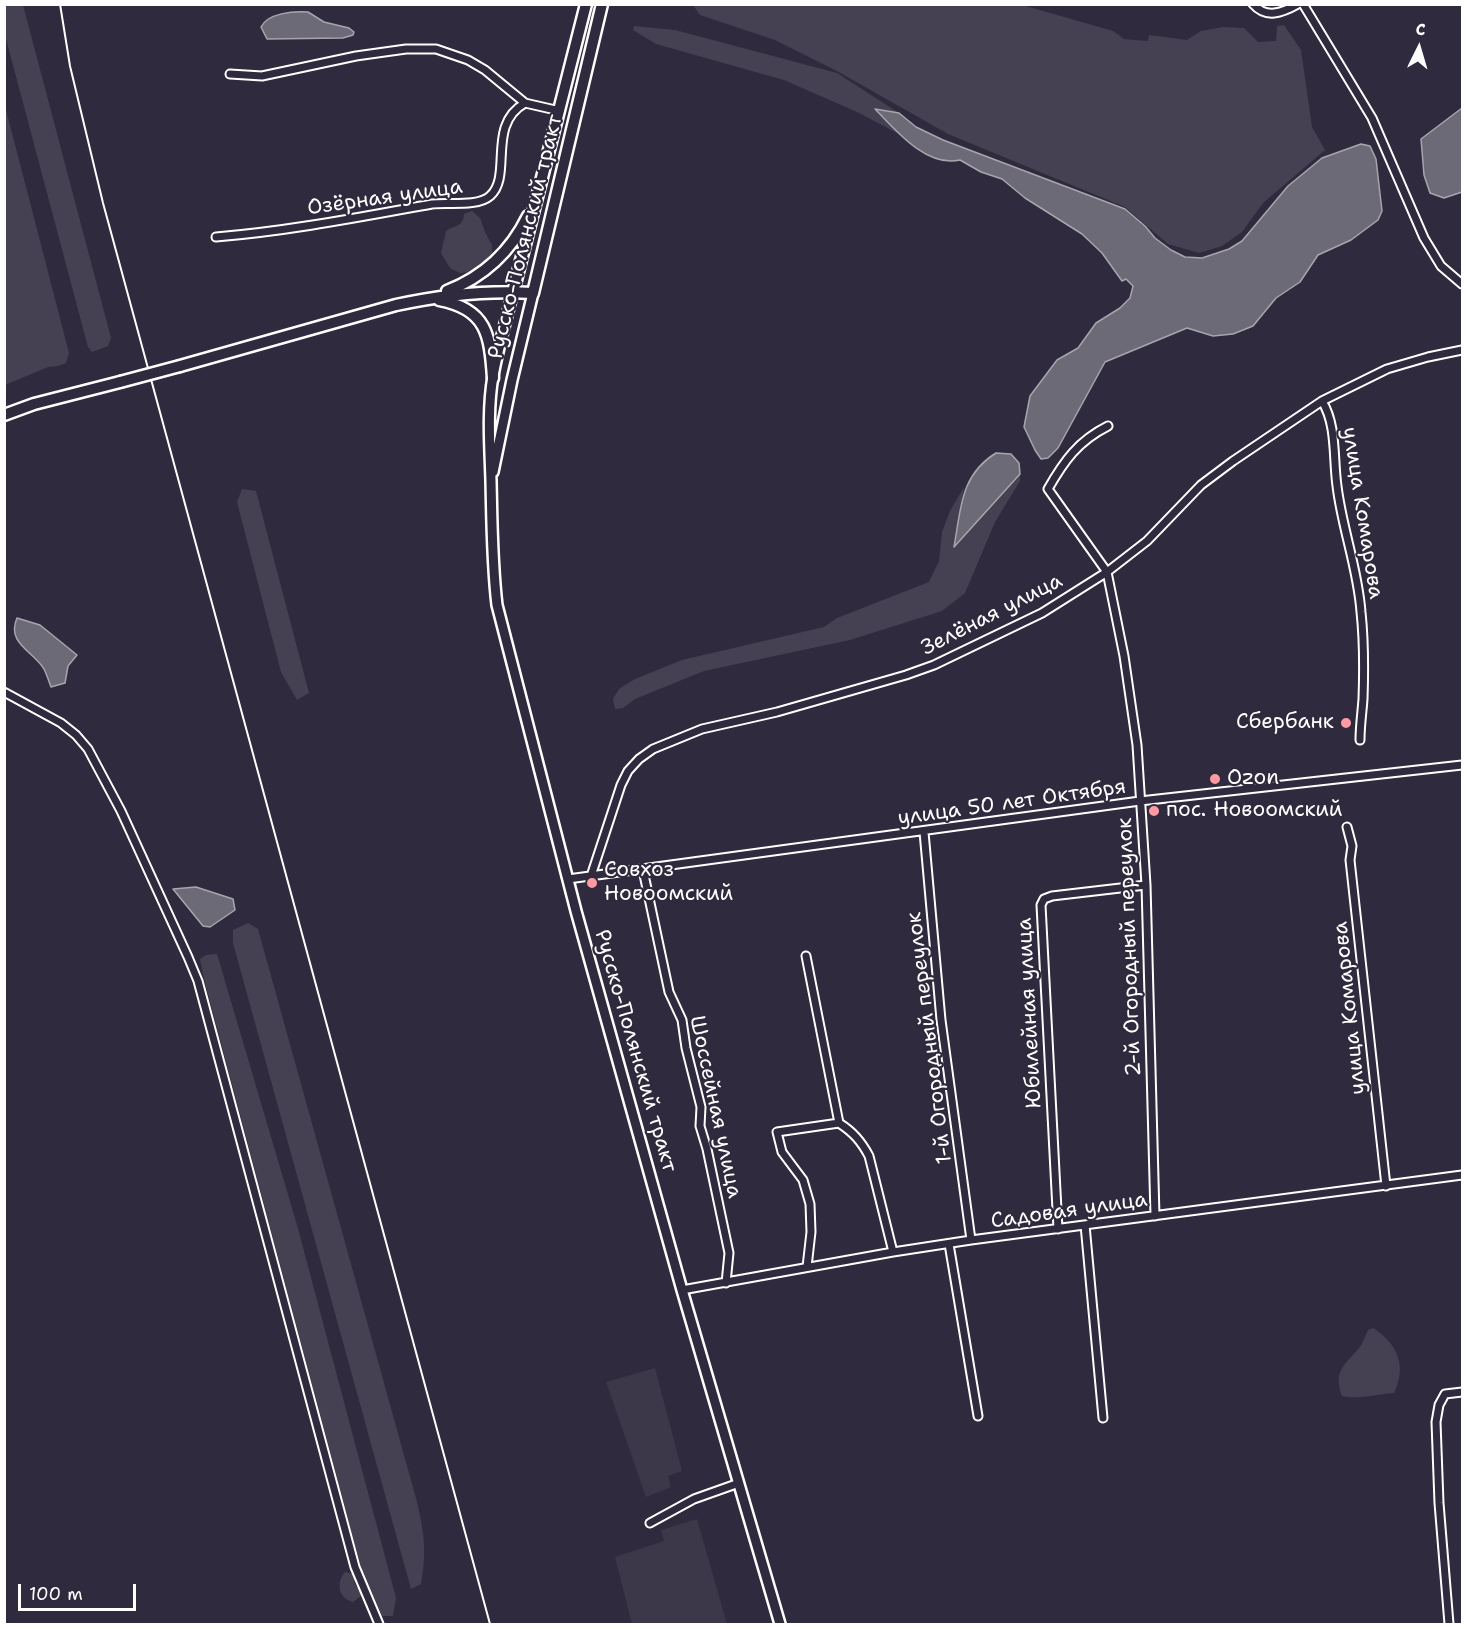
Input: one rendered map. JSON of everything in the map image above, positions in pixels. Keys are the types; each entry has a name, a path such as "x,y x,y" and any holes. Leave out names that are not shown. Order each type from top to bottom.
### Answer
{"main road":[{"name":"Русско-Полянский тракт","path":"586,4 493,378 489,451 492,554 498,605 568,879 682,1290 780,1624"},
{"name":"Русско-Полянский тракт","path":"491,480 512,380 602,4"},
{"path":"430,298 460,286 484,271 496,260 518,235 540,188"},
{"path":"4,415 34,404 180,366 396,305 465,293 533,293"},
{"path":"430,298 457,304 469,310 481,321 487,331 491,346 493,378"}],"street":[{"path":"1252,4 1265,13 1278,14 1298,4"},
{"path":"1304,4 1372,118 1434,256 1441,266 1462,284"},
{"path":"230,74 262,76 356,56 406,49 430,49 468,60 485,70 525,103 560,111"},
{"name":"Озёрная улица","path":"216,237 265,233 439,203 477,202 488,198 495,191 498,180 501,149 509,119 513,112 525,103"},
{"name":"Зелёная улица","path":"591,876 621,785 628,771 653,749 702,729 849,693 934,665 1042,613 1107,572 1147,541 1201,485 1322,401 1387,369 1462,350"},
{"name":"улица Комарова","path":"1322,401 1329,411 1344,532 1358,585 1361,612 1363,700 1359,721 1360,740"},
{"path":"1107,572 1048,489 1063,462 1089,435 1108,426"},
{"name":"2-й Огородный переулок","path":"1107,572 1120,636 1137,746 1146,885 1155,1216"},
{"path":"4,692 61,723 88,749 122,811 198,981 355,1567 379,1624"},
{"name":"улица 50 лет Октября","path":"568,879 1140,801 1462,765"},
{"name":"улица Комарова","path":"1347,827 1352,846 1350,860 1386,1186"},
{"name":"1-й Огородный переулок","path":"924,832 941,1020 971,1240"},
{"name":"Шоссейная улица","path":"643,870 669,992 682,1020 686,1048 701,1107 700,1126 729,1253 726,1283"},
{"name":"Юбилейная улица","path":"1058,1229 1041,905 1044,899 1052,896 1146,885"},
{"path":"806,956 839,1123"},
{"path":"807,1267 811,1232 810,1204 803,1180 782,1152 777,1132 839,1123 861,1141 869,1156 893,1252"},
{"name":"Садовая улица","path":"682,1290 971,1240 1462,1175"},
{"path":"1085,1225 1103,1418"},
{"path":"949,1244 978,1416"},
{"path":"1449,1624 1439,1503 1436,1422 1439,1405 1445,1394 1462,1392"},
{"path":"650,1523 694,1499 739,1483"}],"shaded area":[{"path":"4,5 23,5 111,338 108,346 92,352 88,347 5,35"},
{"path":"693,5 1022,5 1113,31 1124,39 1148,41 1149,35 1187,40 1201,31 1223,27 1244,28 1258,42 1276,41 1277,26 1284,25 1301,50 1312,127 1325,150 1263,203 1242,232 1222,246 1199,253 1168,244 1125,207 948,134 837,71 775,40 700,15"},
{"path":"308,12 324,22 349,28 354,32 353,35 343,38 267,39 261,27 264,22 275,16"},
{"path":"634,26 675,30 837,73 899,113 876,110 899,134 857,112 784,80 656,44 633,30"},
{"path":"4,102 69,353 66,363 48,367 5,385"},
{"path":"1462,108 1462,192 1444,198 1430,193 1424,175 1421,139"},
{"path":"875,109 899,113 916,127 943,140 1125,209 1155,238 1185,257 1202,258 1229,249 1242,241 1288,186 1322,158 1361,144 1370,146 1376,159 1382,211 1378,220 1351,240 1318,255 1300,282 1276,298 1253,326 1233,334 1213,336 1187,328 1105,362 1058,448 1048,458 1041,459 1024,427 1030,396 1057,360 1078,348 1096,323 1120,308 1130,298 1133,286 1126,279 1122,281 1102,253 1082,234 1025,198 1002,179 981,172 960,160 948,161 924,153 902,137"},
{"path":"472,211 480,218 492,245 492,253 474,272 460,273 450,268 441,253 446,231 460,224 464,214"},
{"path":"996,453 1011,454 1019,463 1020,474 954,547 961,506 969,482 984,462"},
{"path":"1020,474 1020,481 995,522 965,593 942,611 850,640 704,671 635,699 623,708 615,709 613,699 619,689 635,679 682,660 824,627 837,618 929,582 939,561 942,532 950,511 964,487 955,546"},
{"path":"242,489 256,491 309,693 297,700 281,672 237,502"},
{"path":"17,618 40,625 77,655 68,666 65,683 51,687 44,669 22,646 15,634"},
{"path":"196,887 233,899 235,910 210,927 203,926 173,889"},
{"path":"248,923 258,929 417,1502 423,1533 424,1562 421,1584 411,1589 233,943 233,930"},
{"path":"217,954 297,1225 396,1598 393,1616 382,1616 360,1564 204,979 200,959 206,955"},
{"path":"1373,1328 1389,1341 1398,1356 1400,1374 1394,1393 1360,1397 1342,1396 1339,1375 1360,1346 1368,1330"},
{"path":"655,1368 682,1471 668,1476 671,1487 646,1497 606,1382"},
{"path":"697,1519 727,1624 632,1624 615,1557 664,1541 661,1530"},
{"path":"345,1572 353,1574 355,1585 361,1596 353,1602 344,1597 340,1590 340,1581"}],"railway":[{"path":"60,4 70,66 103,203 490,1624"}],"place":[{"name":"Сбербанк","path":"1346,723"},
{"name":"Ozon","path":"1215,779"},
{"name":"пос. Новоомский","path":"1154,811"},
{"name":"Совхоз Новоомский","path":"592,883"}]}
